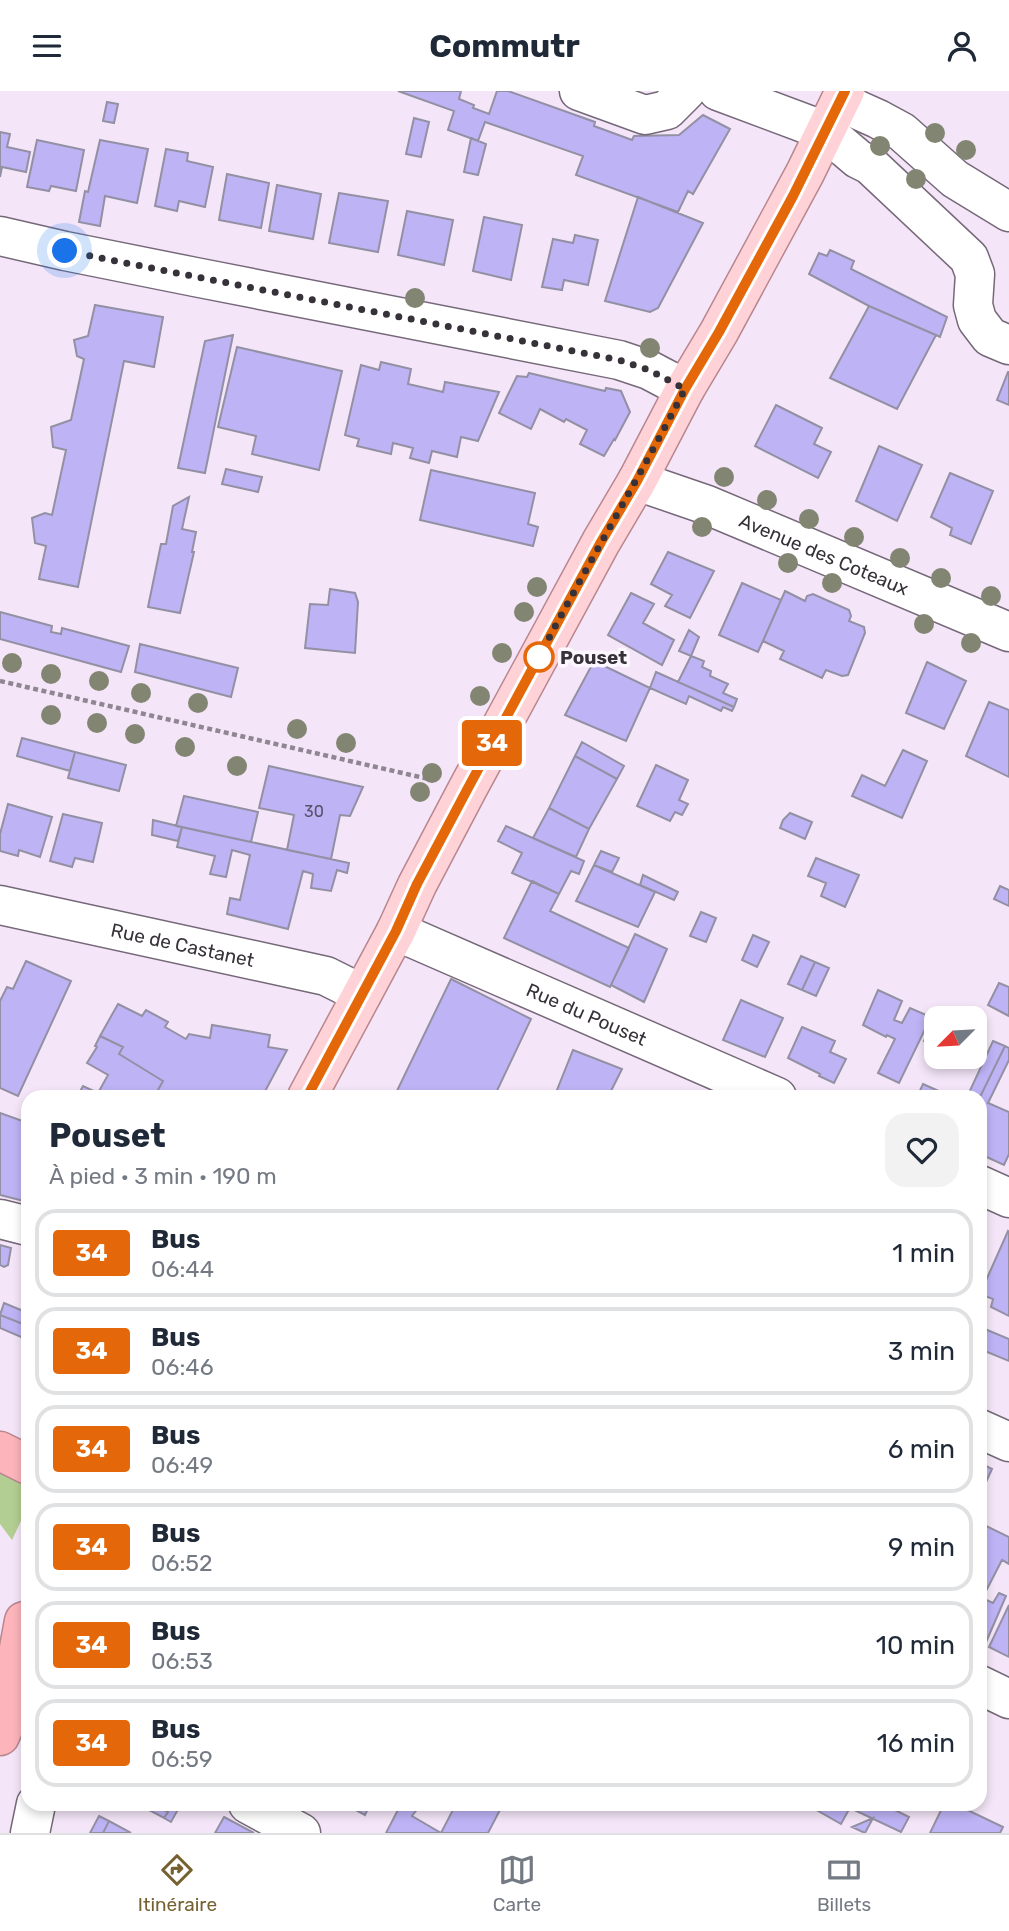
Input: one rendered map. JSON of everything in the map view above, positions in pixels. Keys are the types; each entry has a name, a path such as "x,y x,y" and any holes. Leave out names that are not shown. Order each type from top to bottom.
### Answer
{"highway":[{"path":"0,1441 21,1442"},
{"path":"0,1451 21,1462"},
{"path":"0,1737 21,1642"}],"main road":[{"path":"311,1090 396,931 417,884 468,788 759,258 837,108"},
{"path":"0,1665 21,1626"}],"street":[{"path":"579,91 645,115 667,110 686,91"},
{"path":"718,91 837,108 878,119 902,132 955,179 1009,212"},
{"path":"837,108 858,159 870,165 969,258 975,274 973,305 978,320 990,337 1009,345"},
{"path":"0,236 195,278 619,360 649,370 685,389"},
{"name":"Avenue des Coteaux","path":"637,481 707,505 1009,632"},
{"name":"Rue de Castanet","path":"0,905 326,977 362,995"},
{"name":"Rue du Pouset","path":"396,931 761,1090"},
{"path":"987,1188 1009,1198"},
{"path":"0,1219 21,1224"},
{"path":"987,1432 1009,1442"},
{"path":"987,1688 1009,1699"},
{"path":"30,1833 35,1811"},
{"path":"261,1811 300,1833"}],"path":[{"path":"0,681 468,788"}],"green space":[{"path":"0,1469 21,1478 21,1521 12,1540 0,1524"}],"building":[{"path":"398,91 461,91 459,99 489,114 497,91 508,91 595,122 594,126 632,140 634,136 679,135 703,115 730,129 693,194 688,191 678,212 576,175 583,156 485,122 478,141 448,130 454,111"},
{"path":"107,102 118,104 114,123 103,121"},
{"path":"414,118 429,122 421,157 406,154"},
{"path":"0,132 10,134 7,147 30,152 26,172 2,167 0,177"},
{"path":"471,138 486,144 478,175 464,172"},
{"path":"37,140 84,150 76,191 51,186 49,191 27,187"},
{"path":"100,140 148,149 137,203 105,196 100,226 79,222"},
{"path":"166,149 188,153 187,161 213,167 205,207 179,201 177,211 155,206"},
{"path":"227,174 269,183 261,228 219,220"},
{"path":"277,185 321,194 313,239 269,231"},
{"path":"339,193 388,201 378,252 329,243"},
{"path":"638,197 703,223 658,308 650,312 605,301"},
{"path":"407,211 453,220 444,265 398,255"},
{"path":"484,217 522,225 511,280 473,271"},
{"path":"575,235 598,240 588,285 564,280 562,290 542,287 553,239 573,243"},
{"path":"830,250 854,261 851,269 947,317 940,337 869,306 809,274 819,253 827,256"},
{"path":"95,305 163,317 154,367 124,361 78,587 39,579 46,546 35,543 32,518 45,513 52,515 66,450 53,447 51,427 71,420 84,359 77,356 74,340 88,336"},
{"path":"869,306 936,335 897,409 830,378"},
{"path":"233,335 205,473 178,468 205,341"},
{"path":"237,347 342,371 319,470 252,454 256,436 218,427"},
{"path":"381,362 411,369 408,384 443,392 445,382 499,392 478,441 461,437 457,457 432,451 429,463 410,458 413,448 393,443 391,454 357,446 359,439 345,435 361,365 379,370"},
{"path":"1009,372 1009,405 997,400"},
{"path":"529,373 605,391 606,388 621,391 630,412 604,456 580,444 587,430 566,419 564,422 540,409 531,429 499,413 517,376 527,377"},
{"path":"776,405 822,428 814,444 831,452 818,478 755,446"},
{"path":"879,446 922,465 897,521 856,501"},
{"path":"226,469 262,477 258,492 222,484"},
{"path":"431,470 535,493 528,524 538,527 533,546 420,520"},
{"path":"950,473 993,491 971,544 950,535 952,528 931,517"},
{"path":"189,497 182,529 196,532 180,613 148,607 161,544 166,544 173,506"},
{"path":"668,552 714,571 690,618 665,606 672,595 651,584"},
{"path":"742,583 781,600 758,652 719,635"},
{"path":"330,589 355,593 358,602 355,653 305,648 310,604 328,605"},
{"path":"785,591 805,601 807,596 813,594 849,610 849,621 864,627 865,633 848,675 842,676 826,670 822,678 780,659 784,651 763,641"},
{"path":"631,593 654,604 643,623 674,640 662,665 608,635"},
{"path":"0,612 52,626 51,632 61,634 62,628 129,646 121,672 0,639"},
{"path":"689,630 699,637 691,656 679,651"},
{"path":"140,644 238,668 231,697 135,672"},
{"path":"691,656 704,661 702,667 711,671 710,676 728,684 723,693 737,699 734,707 678,682"},
{"path":"594,661 650,688 626,741 565,715"},
{"path":"927,662 966,681 944,729 906,713"},
{"path":"656,672 734,707 732,711 723,707 721,711 689,696 686,704 650,688"},
{"path":"989,702 1009,710 1009,777 966,756"},
{"path":"22,738 75,752 70,771 17,756"},
{"path":"582,742 624,766 617,779 575,756"},
{"path":"903,750 927,761 902,818 852,796 862,775 885,786"},
{"path":"75,752 126,765 119,791 68,778"},
{"path":"575,756 617,779 589,829 549,808"},
{"path":"656,765 688,780 679,800 688,804 682,815 675,812 670,821 637,806"},
{"path":"269,766 363,787 350,816 340,815 331,859 287,850 294,815 259,808"},
{"path":"184,796 258,812 251,842 176,826"},
{"path":"8,804 52,817 40,857 19,850 18,856 0,851 0,834"},
{"path":"549,808 589,829 576,857 533,838"},
{"path":"790,813 812,822 805,839 780,828"},
{"path":"63,814 102,823 93,862 75,858 72,867 50,861"},
{"path":"153,820 182,827 178,841 152,835"},
{"path":"506,826 584,861 579,874 571,871 559,894 512,873 522,853 498,841"},
{"path":"182,827 349,863 347,873 337,870 331,891 311,888 313,874 303,871 288,929 227,914 230,898 240,900 250,855 232,850 226,877 210,874 215,856 177,847"},
{"path":"601,851 619,858 612,872 594,865"},
{"path":"816,858 859,875 845,907 821,896 826,883 808,876"},
{"path":"594,865 655,892 638,927 576,901"},
{"path":"643,875 678,892 674,900 640,885"},
{"path":"532,881 559,894 550,911 629,948 610,987 504,938"},
{"path":"1000,886 1009,890 1009,906 994,899"},
{"path":"701,912 716,918 706,942 690,936"},
{"path":"635,934 667,949 644,1002 611,985"},
{"path":"753,935 769,942 757,967 742,960"},
{"path":"801,956 815,962 802,990 788,984"},
{"path":"26,961 71,981 18,1096 0,1088 0,1001 7,987 13,989"},
{"path":"815,962 829,968 816,996 802,990"},
{"path":"451,979 531,1019 497,1090 397,1090"},
{"path":"999,983 1009,987 1009,1016 988,1005"},
{"path":"878,990 902,1001 894,1020 902,1023 910,1008 924,1014 924,1031 899,1083 878,1073 895,1039 863,1025"},
{"path":"741,1000 783,1018 765,1057 723,1040"},
{"path":"118,1004 142,1016 146,1010 168,1022 165,1027 186,1039 189,1034 210,1038 212,1025 270,1035 268,1047 287,1050 266,1090 158,1090 163,1081 119,1054 123,1047 100,1036"},
{"path":"802,1027 835,1041 830,1052 846,1059 834,1083 788,1058"},
{"path":"100,1036 123,1047 119,1054 163,1081 158,1090 100,1090 108,1075 87,1063 97,1047 95,1046"},
{"path":"993,1041 1005,1046 983,1090 970,1090 980,1069 987,1069 987,1054"},
{"path":"1005,1046 1009,1048 1009,1060 988,1103 1009,1112 1009,1154 1004,1165 987,1157 987,1090 983,1090"},
{"path":"573,1050 622,1069 612,1090 557,1090"},
{"path":"923,1084 936,1090 920,1090"},
{"path":"0,1113 21,1120 21,1200 0,1195"},
{"path":"1008,1231 1009,1316 991,1307 993,1299 987,1297 987,1278"},
{"path":"0,1245 11,1248 8,1265 4,1267 0,1265"},
{"path":"4,1303 21,1310 21,1323 0,1315"},
{"path":"0,1315 21,1323 21,1337 0,1328"},
{"path":"987,1330 1009,1339 1009,1361 987,1352"},
{"path":"987,1466 992,1469 987,1480"},
{"path":"987,1526 1009,1537 1009,1564 1002,1560 987,1589"},
{"path":"999,1593 1006,1596 987,1640 987,1600 993,1603"},
{"path":"1009,1605 1009,1657 989,1647"},
{"path":"151,1811 168,1812 164,1818"},
{"path":"166,1811 177,1811 171,1822 164,1818"},
{"path":"397,1811 416,1811 412,1816 441,1833 386,1833"},
{"path":"452,1811 499,1811 488,1833 441,1833"},
{"path":"818,1811 848,1811 841,1824"},
{"path":"856,1811 897,1811 909,1817 901,1832"},
{"path":"941,1811 970,1811 1003,1827 1000,1833 930,1833"},
{"path":"99,1816 109,1821 103,1833 90,1833"},
{"path":"224,1817 254,1833 215,1833"},
{"path":"873,1818 865,1833 852,1827"},
{"path":"109,1821 131,1833 103,1833"}],"bus line":[{"name":"34","path":"311,1090 396,931 417,884 468,788 793,196 845,91"}],"place":[{"name":"Pouset","path":"539,657"}],"route":[{"path":"65,251 619,360 649,370 685,389 539,657"}]}
